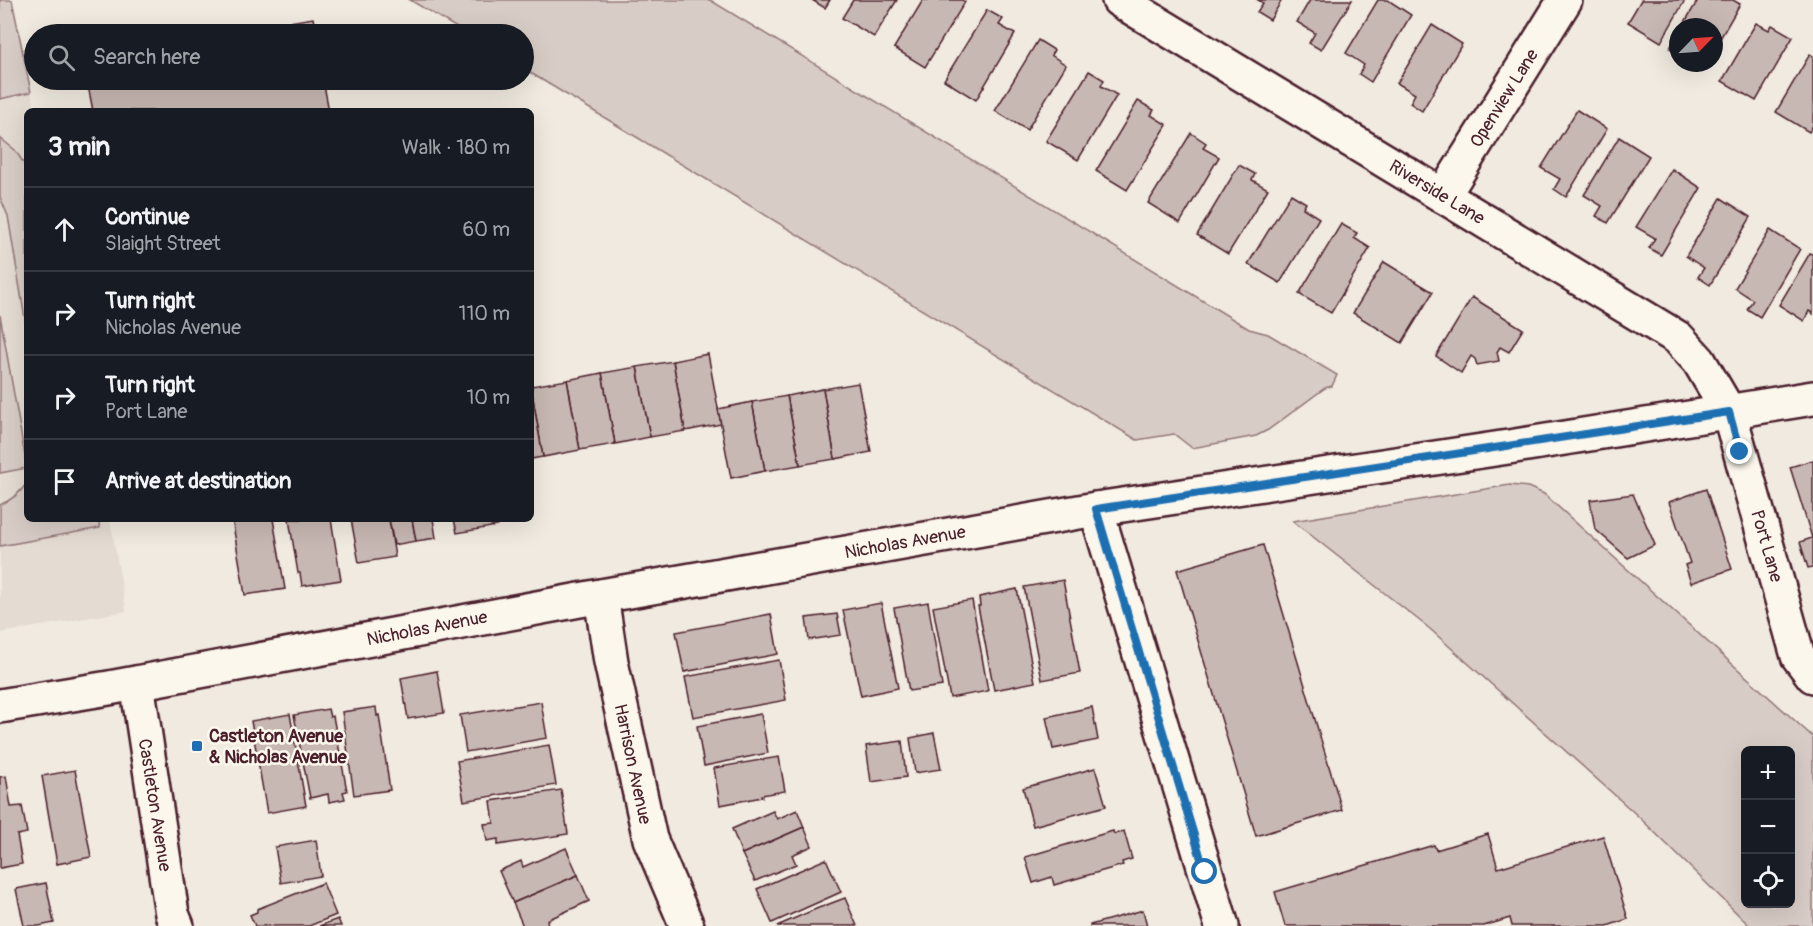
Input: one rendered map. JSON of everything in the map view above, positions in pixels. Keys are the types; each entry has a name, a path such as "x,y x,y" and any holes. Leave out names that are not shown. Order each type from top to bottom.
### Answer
{"street":[{"name":"Riverside Lane","path":"1119,0 1678,338 1699,361 1729,412"},
{"name":"Openview Lane","path":"1443,196 1565,0"},
{"name":"Nicholas Avenue","path":"0,706 137,683 601,596 1096,509 1813,398"},
{"name":"Port Lane","path":"1729,412 1798,656 1813,676"},
{"path":"1096,509 1222,926"},
{"name":"Harrison Avenue","path":"601,596 611,662 650,839 687,926"},
{"name":"Castleton Avenue","path":"137,683 172,914 177,926"}],"shaded area":[{"path":"0,0 12,0 24,58 24,90 31,90 34,108 24,108 24,522 111,522 126,611 0,633"},
{"path":"0,0 12,0 24,58 24,90 31,90 31,92 0,99"},
{"path":"410,0 710,0 1249,329 1268,334 1337,375 1332,386 1325,388 1268,430 1256,436 1192,448 1174,434 1137,440 534,75 534,24 450,24"},
{"path":"0,138 15,150 24,164 24,313 8,216 0,197"},
{"path":"0,315 24,451 24,469 0,473"},
{"path":"1510,485 1528,487 1544,494 1813,737 1813,926 1750,926 1639,817 1430,629 1293,521"},
{"path":"24,487 24,522 99,522 100,528 0,546 0,505"}],"building":[{"path":"812,0 830,0 825,8"},
{"path":"853,0 897,0 874,37 842,18"},
{"path":"923,0 962,0 965,2 925,67 894,48"},
{"path":"1258,0 1282,0 1270,20 1257,12 1263,3"},
{"path":"1310,0 1352,0 1321,50 1309,43 1315,33 1297,22"},
{"path":"1378,0 1388,0 1411,15 1371,82 1359,74 1364,65 1346,53"},
{"path":"1641,0 1685,0 1675,18 1669,18 1669,28 1661,42 1628,22"},
{"path":"1698,0 1733,0 1740,4 1723,33 1723,18 1687,18"},
{"path":"987,10 1003,19 999,25 1015,34 976,100 944,80"},
{"path":"313,18 314,24 277,24"},
{"path":"1756,23 1769,30 1772,25 1793,37 1756,101 1722,81"},
{"path":"1432,25 1462,44 1422,111 1410,103 1415,94 1397,83"},
{"path":"1038,40 1054,50 1051,55 1066,65 1027,130 995,111"},
{"path":"1810,54 1813,56 1813,125 1809,132 1776,112"},
{"path":"1089,71 1104,80 1101,86 1117,95 1078,160 1046,141"},
{"path":"89,90 325,90 328,108 92,108"},
{"path":"1138,101 1154,110 1151,115 1167,125 1127,190 1096,171"},
{"path":"1577,110 1607,129 1566,197 1554,189 1560,179 1541,168"},
{"path":"1191,133 1206,143 1203,148 1219,157 1180,223 1148,203"},
{"path":"1619,137 1649,156 1608,223 1596,216 1602,206 1584,195"},
{"path":"1239,165 1255,174 1252,180 1268,189 1228,254 1197,235"},
{"path":"1672,169 1701,188 1661,255 1649,248 1655,238 1636,227"},
{"path":"1291,194 1306,203 1303,208 1319,218 1280,283 1248,264"},
{"path":"1721,198 1751,217 1710,285 1698,277 1704,268 1686,256"},
{"path":"1341,224 1357,233 1354,238 1370,248 1331,313 1299,294"},
{"path":"1770,230 1800,249 1760,317 1747,309 1753,300 1735,288"},
{"path":"1810,253 1813,255 1813,314 1809,311 1804,321 1779,305"},
{"path":"1384,262 1433,292 1402,343 1353,313"},
{"path":"1472,297 1523,329 1509,352 1500,347 1497,352 1499,361 1477,365 1471,356 1461,373 1436,356"},
{"path":"708,354 721,424 685,431 673,361"},
{"path":"673,361 685,431 650,437 637,367"},
{"path":"637,367 650,437 615,444 602,373"},
{"path":"602,373 615,444 580,450 567,380"},
{"path":"567,380 580,450 543,457 534,404 534,386"},
{"path":"858,383 871,452 835,459 823,389"},
{"path":"823,389 835,459 800,465 787,396"},
{"path":"787,396 800,465 765,471 752,402"},
{"path":"752,402 765,471 731,478 718,409"},
{"path":"534,404 543,457 534,458"},
{"path":"1813,460 1813,567 1808,568 1800,542 1812,538 1790,467"},
{"path":"1706,489 1732,569 1691,583 1685,565 1690,563 1669,502"},
{"path":"1633,494 1655,545 1628,558 1595,529 1590,500"},
{"path":"233,522 274,522 285,589 245,595"},
{"path":"290,522 331,522 341,580 302,586 300,573 298,573"},
{"path":"352,522 389,522 395,557 359,563"},
{"path":"390,522 413,522 416,541 394,545"},
{"path":"413,522 433,522 436,538 416,541"},
{"path":"455,522 496,522 497,526 457,533"},
{"path":"1263,545 1342,810 1256,836 1177,570"},
{"path":"1063,580 1080,673 1042,680 1024,587"},
{"path":"1017,589 1035,682 994,690 978,606 980,606 979,597"},
{"path":"972,600 988,691 950,698 933,607"},
{"path":"928,602 942,686 909,691 894,608"},
{"path":"881,603 898,688 861,696 843,610"},
{"path":"771,614 778,654 684,672 676,632"},
{"path":"837,614 841,635 809,640 806,618"},
{"path":"779,660 786,700 693,717 685,677"},
{"path":"437,671 444,713 408,719 401,678"},
{"path":"541,702 547,738 466,752 460,715"},
{"path":"376,707 390,790 354,795 342,712"},
{"path":"1092,707 1098,740 1053,749 1046,717"},
{"path":"328,709 330,717 333,716 347,791 343,792 345,799 329,802 328,794 310,798 294,715"},
{"path":"290,714 306,806 267,813 251,721"},
{"path":"761,714 768,753 704,766 697,726"},
{"path":"934,733 941,769 915,773 910,738"},
{"path":"902,741 906,777 871,782 866,746"},
{"path":"549,745 556,785 464,801 457,761"},
{"path":"779,757 785,791 720,805 714,768"},
{"path":"1095,768 1106,806 1033,826 1023,788"},
{"path":"75,770 91,857 57,864 42,776"},
{"path":"6,776 11,807 22,806 27,833 17,835 22,864 0,868 0,777"},
{"path":"561,790 568,834 498,845 498,839 487,841 484,824 494,823 491,801"},
{"path":"797,810 804,827 742,854 732,829 773,811 777,819"},
{"path":"804,827 812,846 792,855 796,864 755,881 742,854"},
{"path":"1113,831 1114,834 1124,831 1132,859 1122,862 1123,865 1054,885 1052,877 1033,883 1025,857"},
{"path":"1488,834 1498,868 1603,836 1628,919 1607,926 1512,926 1510,918 1484,926 1285,926 1275,892 1434,845 1436,850"},
{"path":"316,840 321,876 281,883 275,847"},
{"path":"566,848 578,875 513,903 499,871 521,861 523,867"},
{"path":"826,859 841,892 772,923 757,889"},
{"path":"578,875 589,901 547,920 548,926 523,926 513,903"},
{"path":"46,883 54,923 24,926 16,889"},
{"path":"323,883 336,915 309,926 255,926 250,915 257,912 257,909"},
{"path":"845,898 857,926 777,926 816,909"},
{"path":"1143,910 1147,926 1090,926 1090,925"},
{"path":"338,919 341,926 319,926"}],"place":[{"name":"Castleton Avenue & Nicholas Avenue","path":"197,746"}],"route":[{"path":"1205,872 1096,509 1729,412 1740,452"}]}
